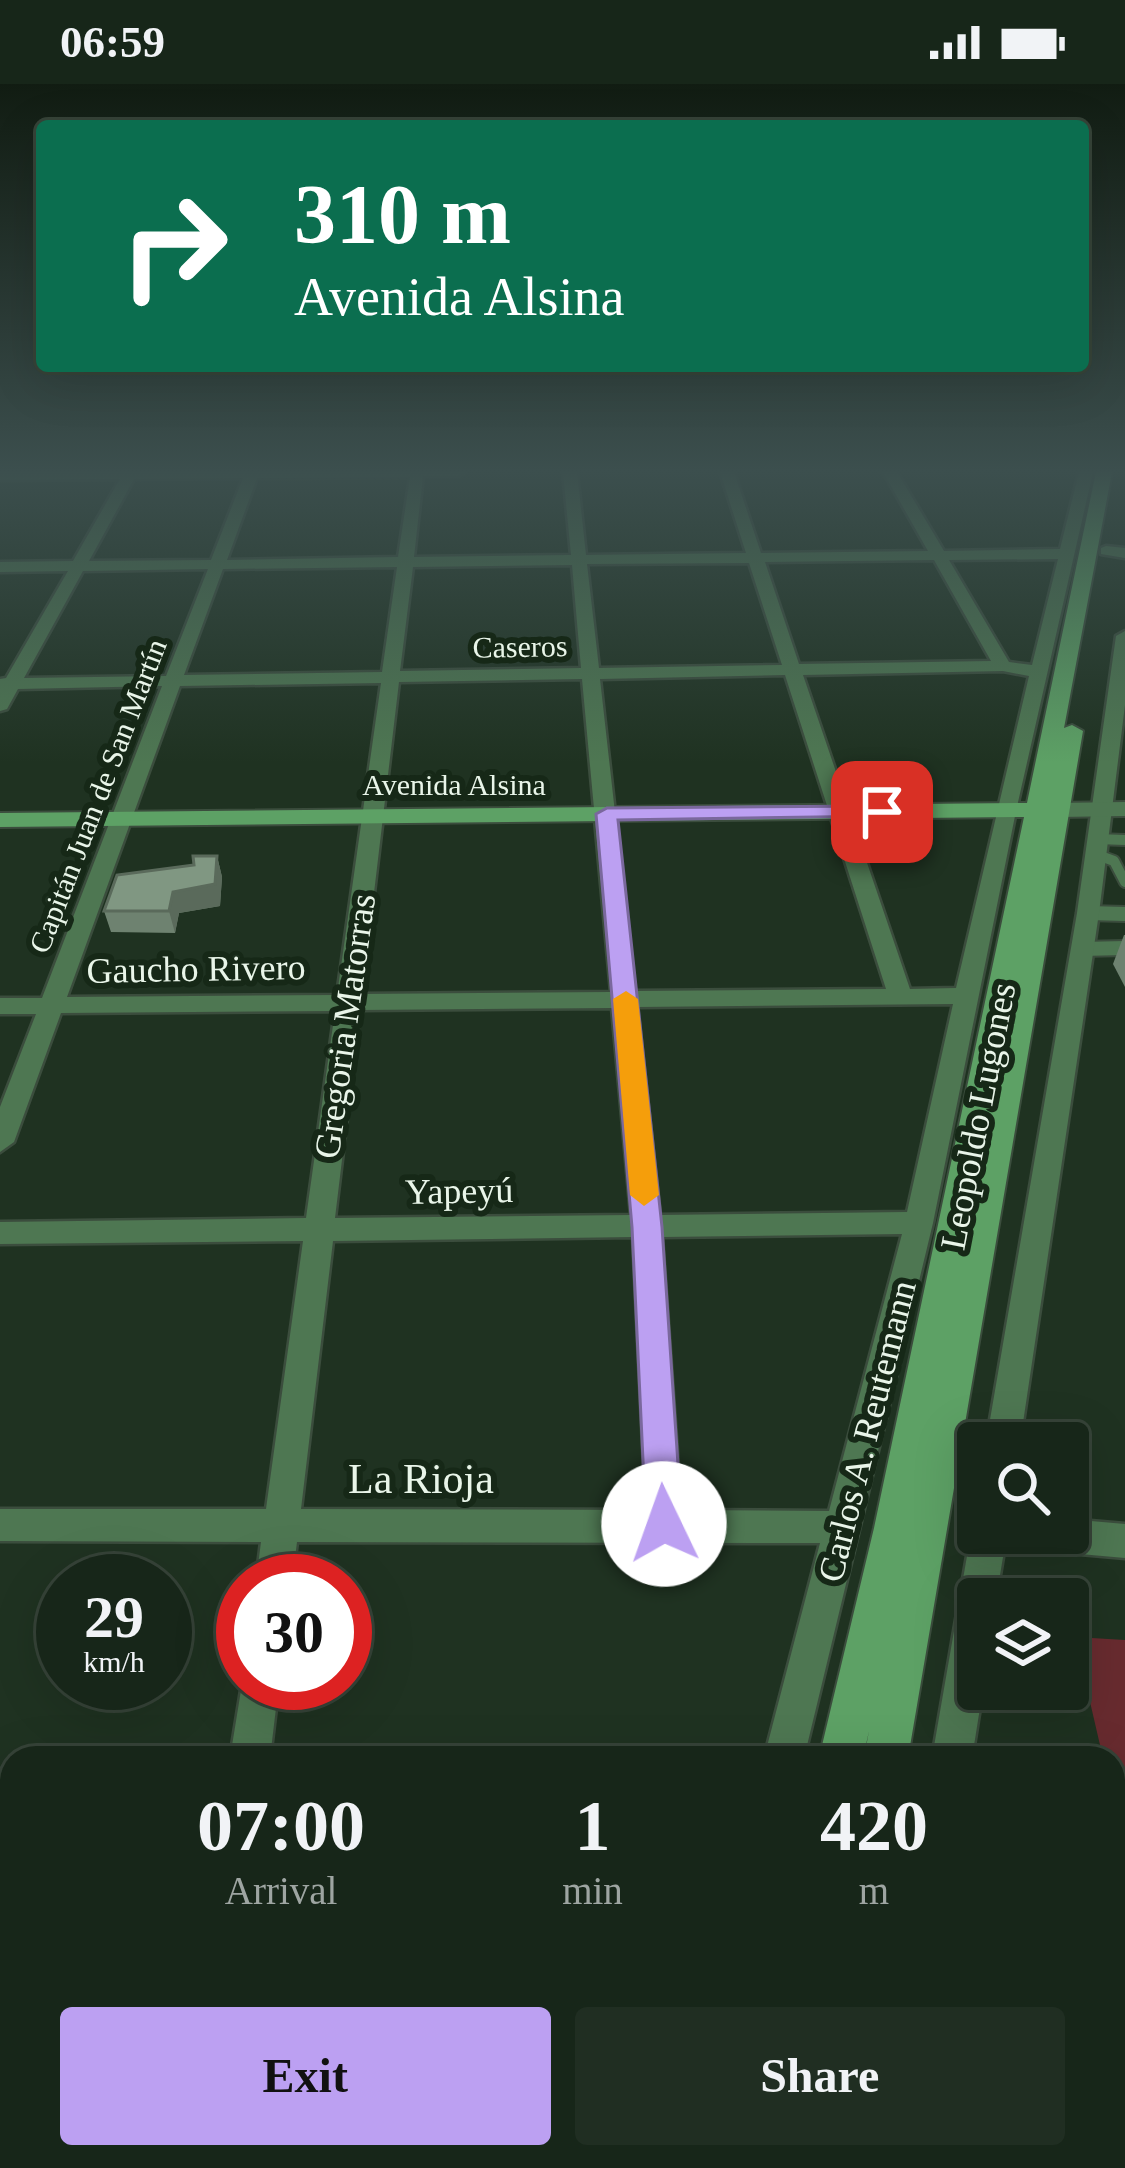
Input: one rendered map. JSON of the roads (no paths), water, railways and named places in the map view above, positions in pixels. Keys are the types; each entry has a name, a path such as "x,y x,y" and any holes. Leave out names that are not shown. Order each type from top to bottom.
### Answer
{"main road":[{"name":"Leopoldo Lugones","path":"844,1746 894,1528 998,1020 1032,810 1084,569"},
{"name":"Leopoldo Lugones","path":"888,1746 1032,810 1110,569"},
{"name":"Avenida Alsina","path":"0,820 1032,810"}],"street":[{"path":"0,705 6,684 77,569"},
{"name":"Capitán Juan de San Martín","path":"0,1142 214,569"},
{"name":"Gregoria Matorras","path":"278,1554 405,569"},
{"path":"580,569 647,1227 664,1524"},
{"path":"758,569 900,996"},
{"path":"945,569 1003,666"},
{"name":"Carlos A. Reutemann","path":"787,1746 919,1223 969,996 1032,810 1040,672 1063,569"},
{"path":"1006,1422 1096,847 1113,809 1125,636"},
{"name":"Caseros","path":"6,684 1003,666 1040,672"},
{"name":"Avenida Alsina","path":"1032,810 1113,809"},
{"name":"Gaucho Rivero","path":"0,1006 969,996"},
{"name":"Yapeyú","path":"0,1232 919,1223"},
{"name":"La Rioja","path":"0,1525 842,1527"},
{"path":"1089,1537 1125,1540"},
{"path":"252,1746 256,1710"},
{"path":"954,1746 960,1710"}],"lane":[{"path":"1096,847 1125,840"},
{"path":"1096,847 1114,861 1125,882"},
{"path":"1088,913 1125,914"},
{"path":"1081,949 1125,948"}]}
